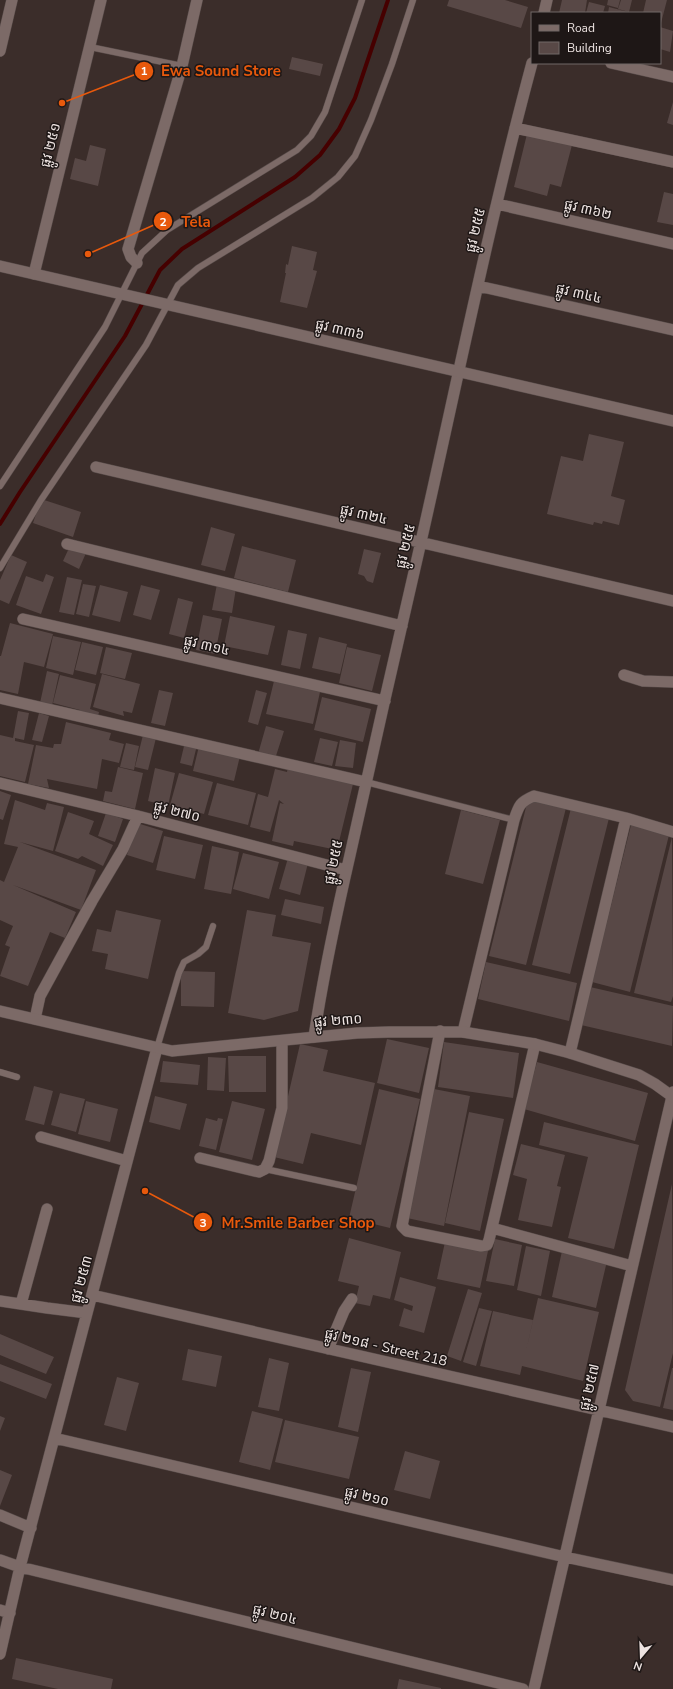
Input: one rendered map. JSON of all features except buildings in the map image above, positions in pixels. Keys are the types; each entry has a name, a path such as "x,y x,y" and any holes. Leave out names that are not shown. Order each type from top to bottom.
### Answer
{"street":[{"path":"0,51 12,0"},
{"name":"ផ្លូវ ២៥១","path":"34,274 101,0"},
{"path":"137,263 131,257 128,249 182,66 197,0"},
{"path":"544,12 547,0"},
{"name":"ផ្លូវ ២៥៥","path":"314,1037 321,988 346,870 421,543 458,372 515,128 532,64"},
{"path":"615,64 673,77"},
{"path":"515,128 673,162"},
{"name":"ផ្លូវ ៣៦២","path":"497,204 673,244"},
{"name":"ផ្លូវ ៣៣៦","path":"0,266 673,421"},
{"name":"ផ្លូវ ៣៤៤","path":"478,286 673,330"},
{"name":"ផ្លូវ ៣២៤","path":"96,468 673,601"},
{"path":"67,544 402,626"},
{"name":"ផ្លូវ ៣១៤","path":"23,619 385,701"},
{"path":"624,675 643,681 673,682"},
{"path":"0,698 366,782"},
{"name":"ផ្លូវ ២៧០","path":"0,783 138,816 346,870"},
{"path":"463,1032 514,820 518,807 524,800 534,796 626,818 673,832"},
{"path":"35,1019 40,996 92,901 123,849 138,816"},
{"path":"570,1053 626,818"},
{"name":"ផ្លូវ ២៣០","path":"0,1011 172,1052 376,1032 463,1032 535,1044 570,1053 639,1075 673,1095"},
{"path":"440,1031 402,1226 407,1231 480,1246 487,1245 492,1228 535,1044"},
{"path":"200,1158 259,1172 265,1169 269,1161 282,1108 282,1042"},
{"name":"ផ្លូវ ២៥៣","path":"0,1654 5,1611 20,1568 31,1528 157,1048"},
{"name":"ផ្លូវ ២៥៧","path":"534,1689 673,1095"},
{"path":"41,1137 127,1161"},
{"path":"21,1304 47,1209"},
{"path":"492,1228 632,1266"},
{"name":"ផ្លូវ ២១៨ - Street 218","path":"92,1295 673,1427"},
{"path":"328,1349 344,1311 352,1300"},
{"path":"0,1301 87,1313"},
{"name":"ផ្លូវ ២១០","path":"54,1438 565,1557 673,1580"},
{"path":"0,1515 31,1528"},
{"name":"ផ្លូវ ២០៤","path":"0,1560 20,1568 523,1689"}],"lane":[{"path":"0,486 105,327 123,294 142,253 167,230 296,150 311,136 324,112 362,0"},
{"path":"0,568 41,500 146,345 163,304 178,285 198,268 312,198 338,177 355,156 390,71 414,0"},
{"path":"90,46 182,66"},
{"path":"366,782 514,820"},
{"name":"ផ្លូវ ២៥៣","path":"157,1048 179,973 184,962 198,954 206,947 213,926"},
{"path":"0,1072 17,1077"},
{"path":"265,1169 354,1188"}],"waterway":[{"path":"0,524 125,336 160,270 182,249 295,177 320,155 339,129 355,98 388,0"}],"place":[{"name":"Ewa Sound Store","path":"62,103"},
{"name":"Tela","path":"88,254"},
{"name":"Mr.Smile Barber Shop","path":"145,1191"}]}
